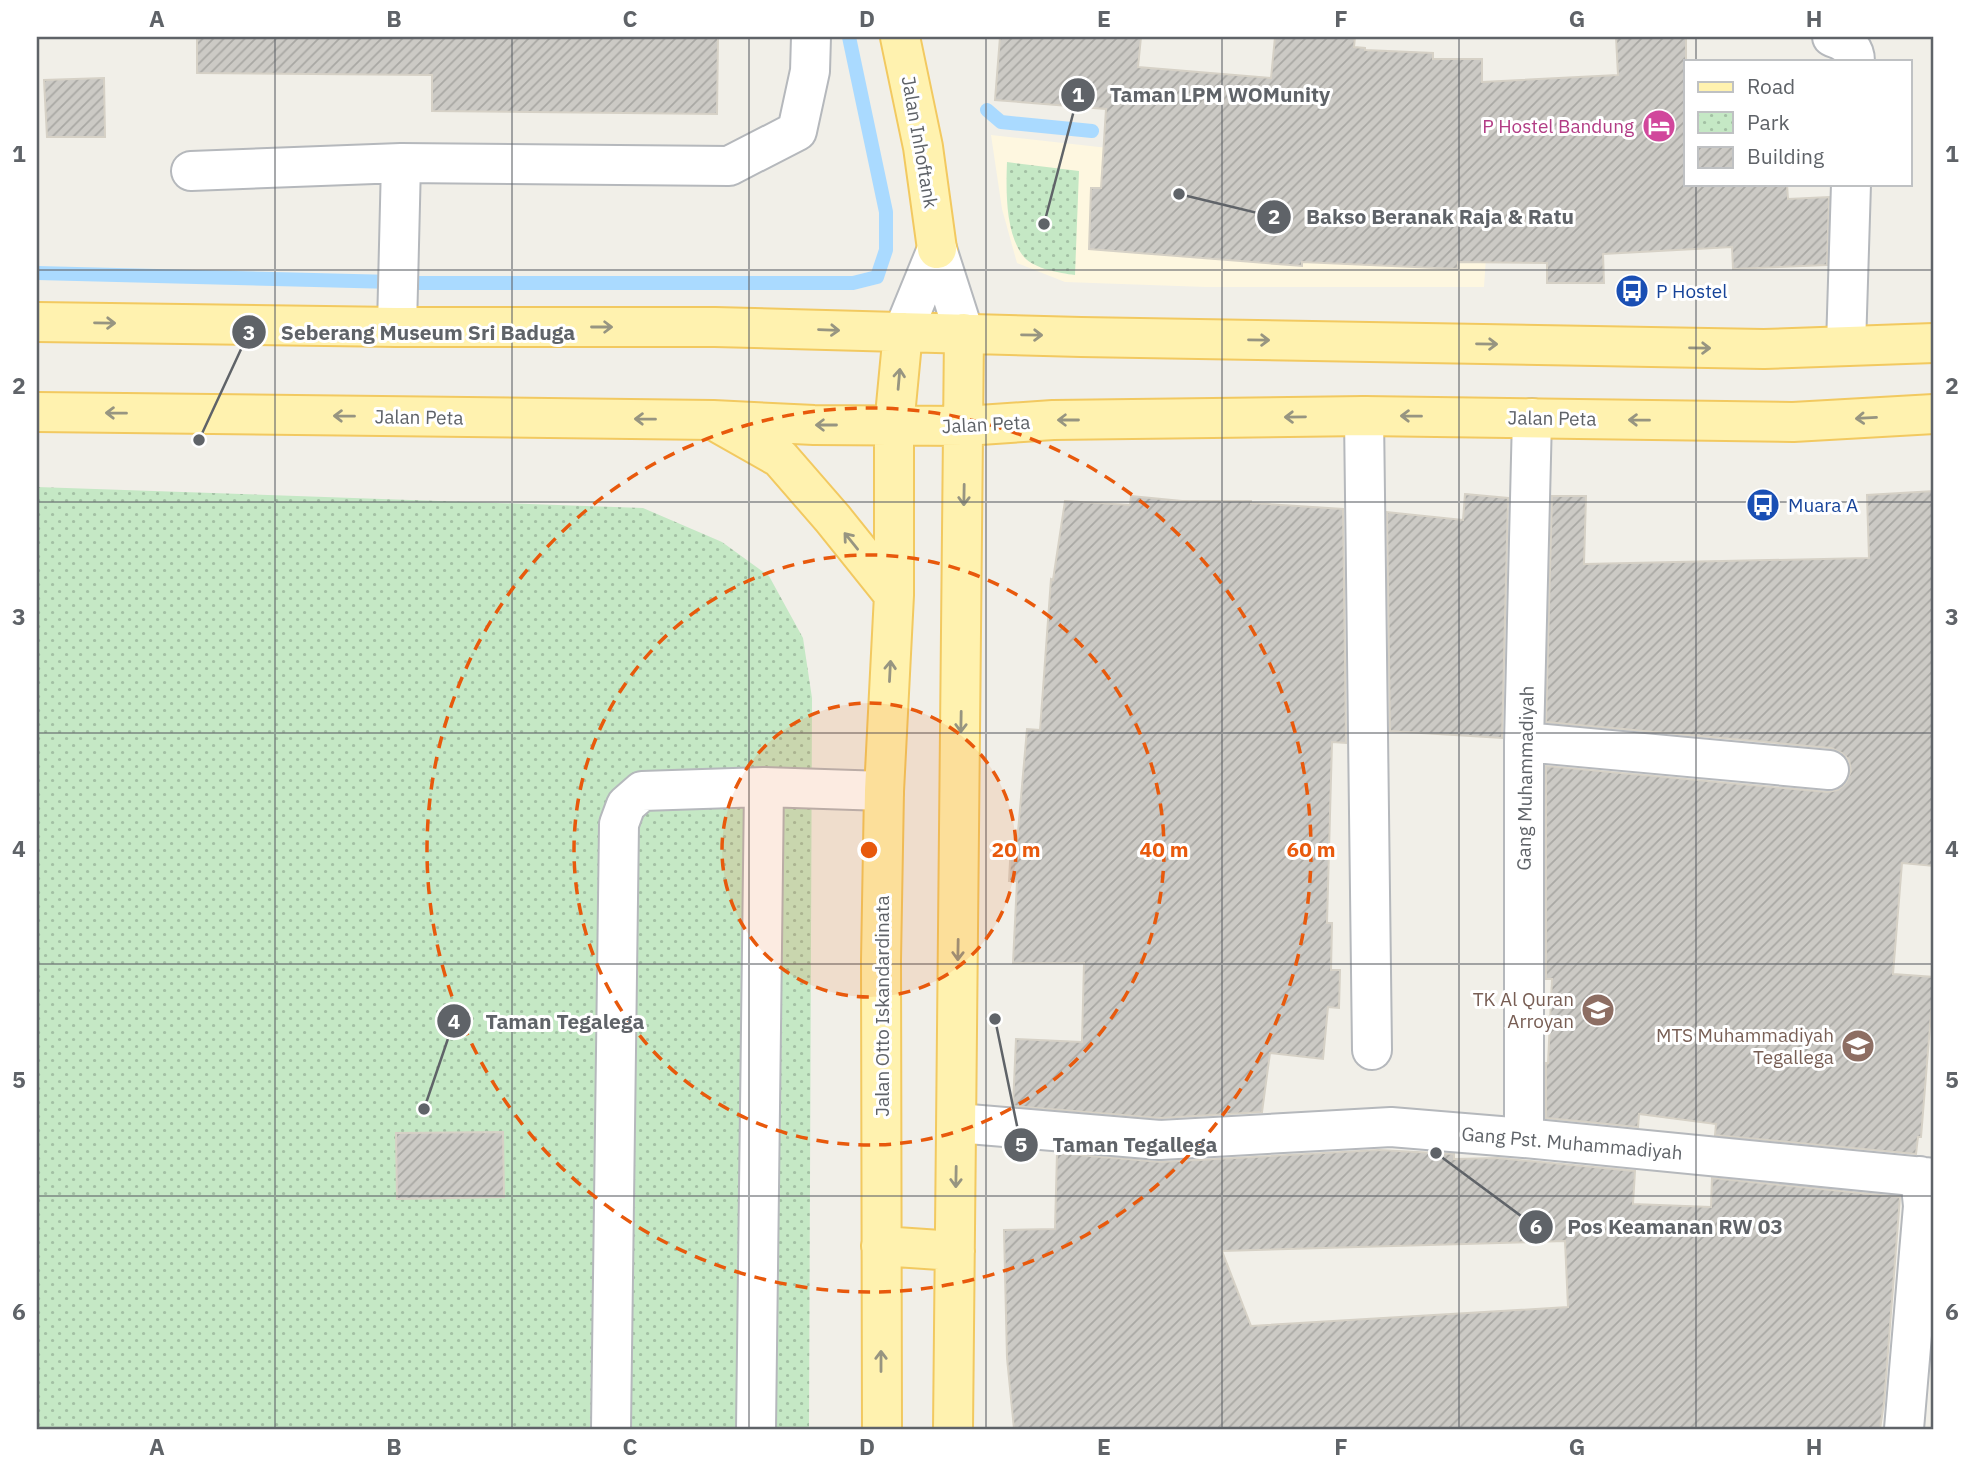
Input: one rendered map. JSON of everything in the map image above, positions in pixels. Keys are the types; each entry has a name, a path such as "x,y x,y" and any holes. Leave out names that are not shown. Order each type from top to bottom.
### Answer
{"main road":[{"name":"Jalan Inhoftank","path":"900,37 923,148 937,248"},
{"path":"37,322 397,327 715,327 1724,349 1934,343"},
{"name":"Jalan Otto Iskandardinata","path":"881,1429 881,960 884,791 894,595 894,425 903,332"},
{"path":"953,1429 964,333"},
{"name":"Jalan Peta","path":"37,412 713,420 814,425 965,426 1053,420 1364,416 1793,422 1934,415"},
{"path":"713,420 780,458 894,595"},
{"path":"881,1245 955,1251"}],"street":[{"path":"191,171 401,163 729,166 797,131 810,71 811,37"},
{"path":"1832,37 1847,42 1855,60"},
{"path":"397,327 401,163"},
{"path":"1846,346 1851,186"},
{"path":"903,332 937,248"},
{"name":"Jalan Inhoftank","path":"937,248 964,333"},
{"path":"1364,416 1372,1049"},
{"name":"Gang Muhammadiyah","path":"1524,1138 1524,742 1532,418"},
{"path":"1524,742 1829,770"},
{"path":"611,1429 619,824 626,805 642,791 764,788 884,791"},
{"path":"756,1429 764,788"},
{"name":"Gang Pst. Muhammadiyah","path":"957,1123 1160,1140 1391,1127 1927,1177"},
{"path":"1904,1429 1927,1177"}],"shaded area":[{"path":"991,135 1180,156 1488,227 1484,287 1206,287 1065,282 1017,263 1002,209"}],"green space":[{"path":"1007,162 1079,171 1075,275 1034,265 1024,257 1010,224"},
{"path":"37,487 643,508 722,542 769,576 803,638 812,698 809,1429 37,1429"}],"building":[{"path":"197,37 718,37 717,114 432,111 432,75 197,73"},
{"path":"1000,37 1141,37 1138,67 1271,78 1275,37 1355,37 1354,47 1365,50 1433,53 1433,59 1482,59 1482,82 1618,75 1616,37 1686,37 1684,186 1787,186 1788,199 1829,197 1827,265 1733,269 1732,247 1603,254 1604,283 1547,283 1547,263 1458,262 1458,269 1302,262 1302,266 1089,249 1091,188 1101,188 1106,109 995,100"},
{"path":"104,78 105,137 47,137 44,80"},
{"path":"1934,491 1934,866 1902,863 1893,974 1934,977 1921,1137 1918,1137 1916,1154 1715,1135 1716,1124 1639,1114 1638,1127 1546,1118 1546,1063 1552,979 1546,979 1546,766 1827,792 1838,790 1846,783 1851,771 1849,760 1831,748 1546,722 1552,496 1586,496 1584,564 1869,558 1867,495"},
{"path":"1465,494 1508,498 1502,738 1390,731 1387,512 1463,520"},
{"path":"1131,496 1182,501 1251,501 1343,509 1346,743 1332,742 1327,923 1332,923 1331,970 1340,970 1339,1008 1328,1007 1323,1059 1270,1053 1262,1112 1160,1118 1013,1106 1016,1039 1082,1042 1084,963 1013,963 1017,881 1009,881 1011,843 1017,843 1027,729 1040,730 1051,579 1053,580 1065,501 1130,505"},
{"path":"503,1132 504,1197 397,1199 396,1133"},
{"path":"1379,1150 1454,1154 1454,1159 1498,1158 1635,1171 1633,1204 1711,1207 1712,1178 1900,1197 1880,1429 1014,1429 1007,1358 1004,1230 1055,1229 1057,1153 1161,1162","holes":["1565,1241 1568,1307 1251,1326 1222,1251"]}],"waterway":[{"path":"401,283 853,283 877,277 886,250 886,212 849,37"},
{"path":"987,110 1001,122 1092,131"},
{"path":"37,273 394,282"}],"place":[{"name":"P Hostel Bandung","path":"1659,126"},
{"name":"Bakso Beranak Raja & Ratu","path":"1179,194"},
{"name":"Taman LPM WOMunity","path":"1044,224"},
{"name":"P Hostel","path":"1632,291"},
{"name":"Seberang Museum Sri Baduga","path":"199,440"},
{"name":"Muara A","path":"1763,505"},
{"name":"TK Al Quran Arroyan","path":"1598,1010"},
{"name":"Taman Tegallega","path":"995,1019"},
{"name":"MTS Muhammadiyah Tegallega","path":"1858,1046"},
{"name":"Taman Tegalega","path":"424,1109"},
{"name":"Pos Keamanan RW 03","path":"1436,1153"}]}
